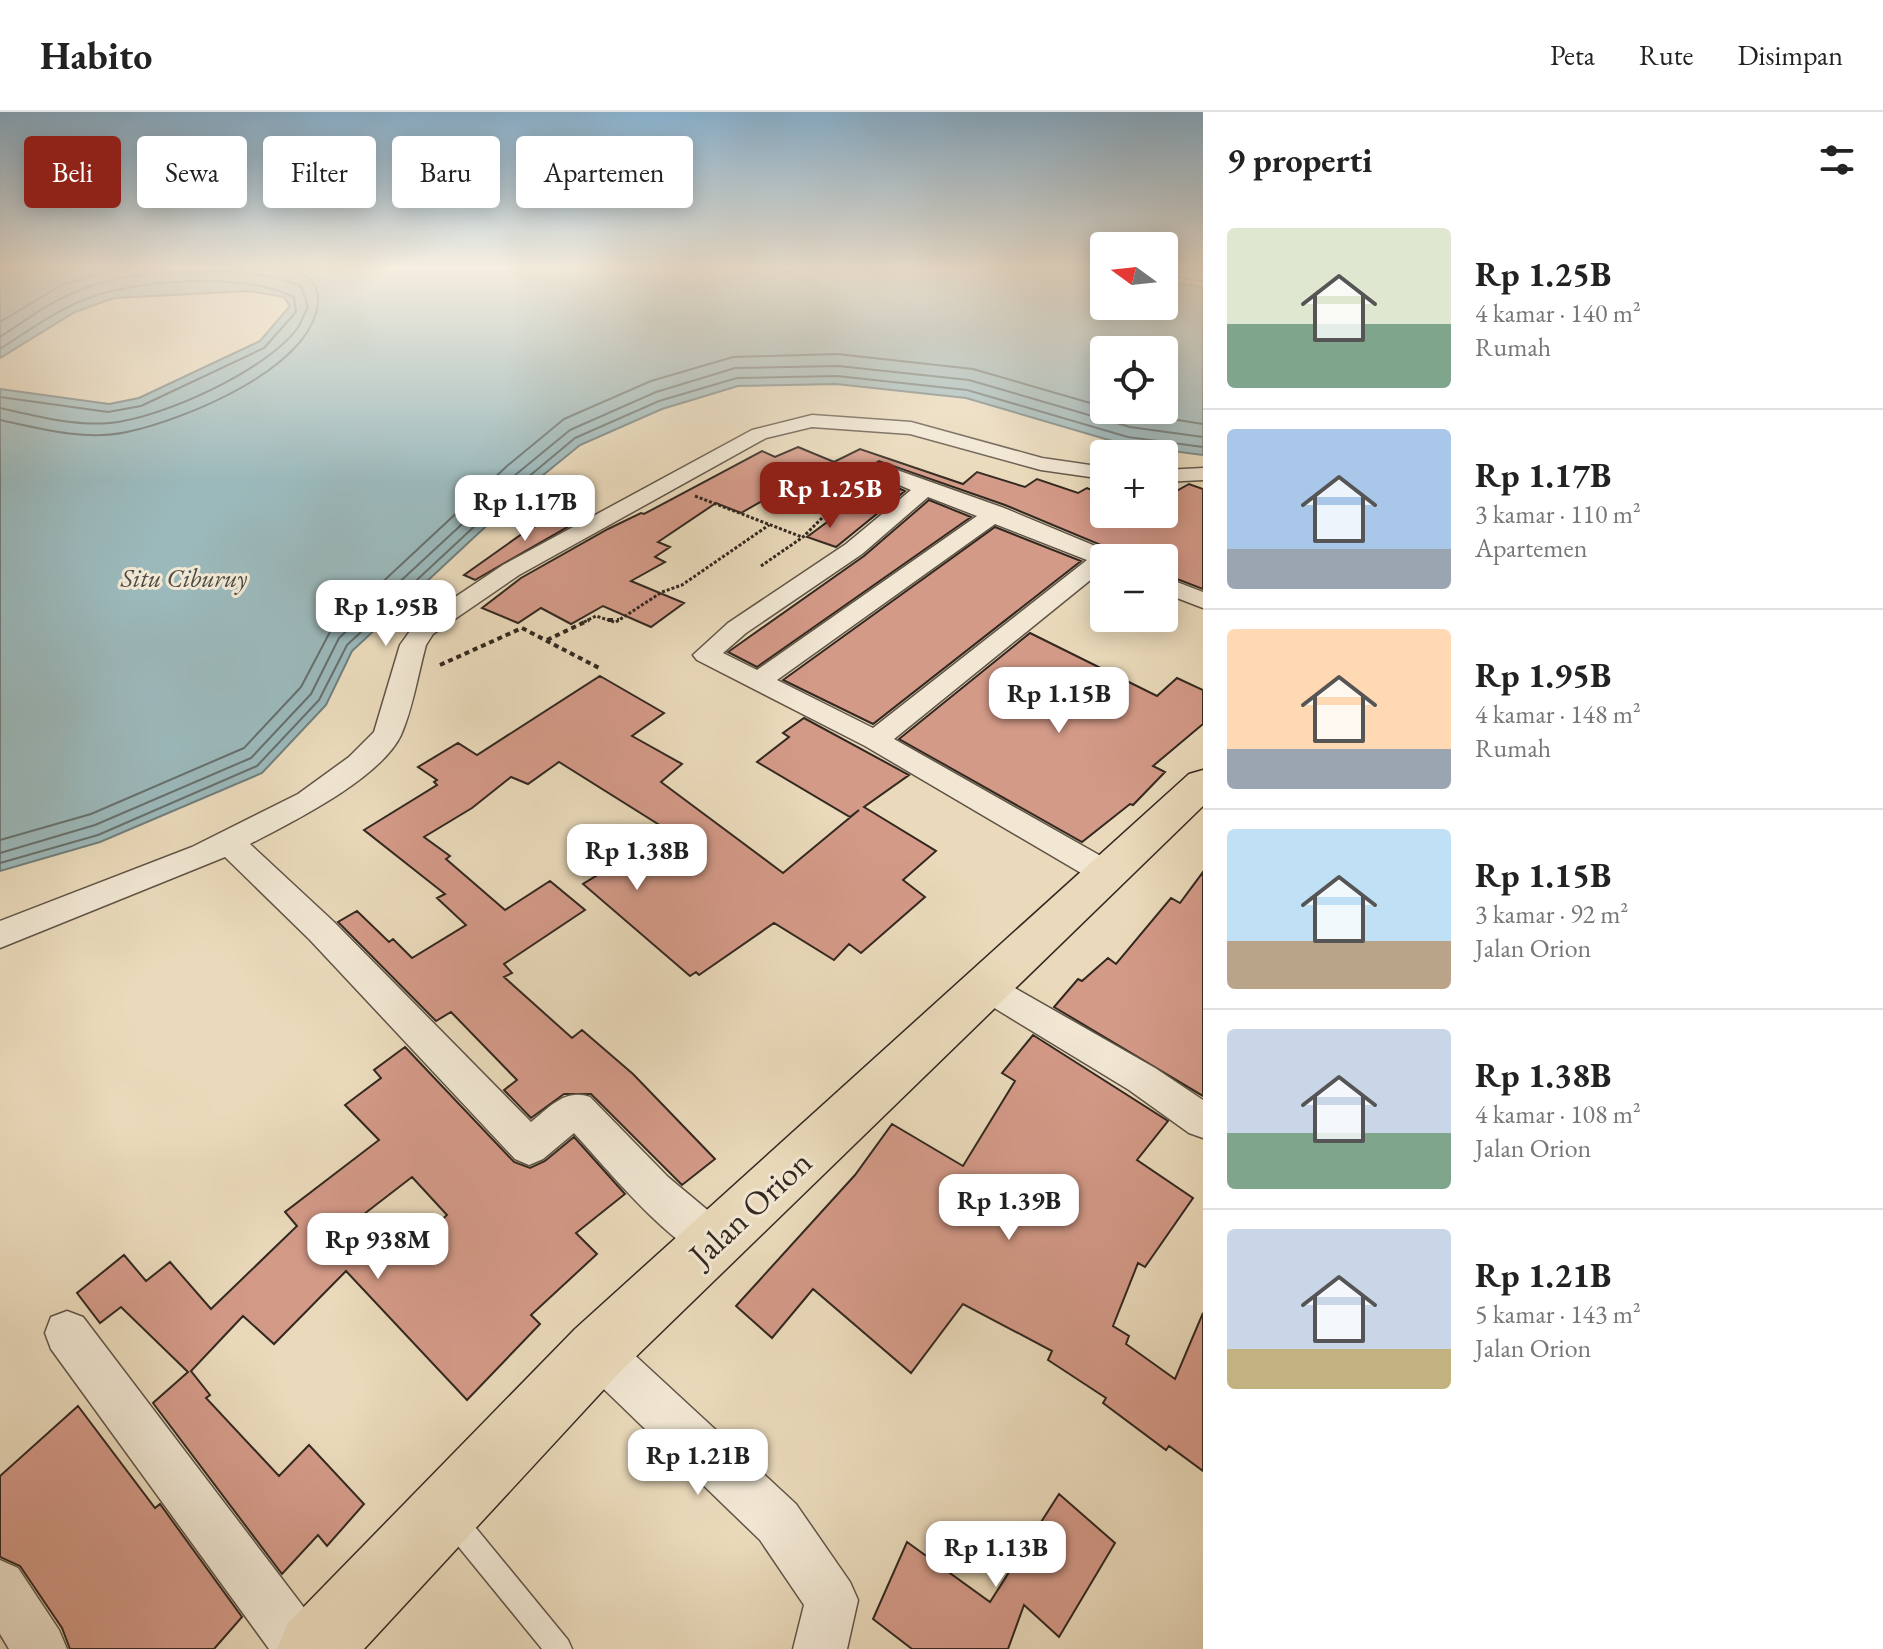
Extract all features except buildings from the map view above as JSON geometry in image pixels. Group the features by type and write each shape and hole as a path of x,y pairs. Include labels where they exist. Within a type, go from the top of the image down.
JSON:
{"highway":[{"name":"Jalan Orion","path":"314,1649 597,1351 1104,872 1203,783"}],"street":[{"path":"0,935 229,842 309,801 359,764 387,735 413,645 424,629 511,570 759,434 812,421 847,420 911,428 1041,464 1090,471"},
{"path":"880,470 1090,552"},
{"path":"1178,475 1203,474"},
{"path":"926,488 854,549 705,653 875,740 1104,872"},
{"path":"760,680 996,513"},
{"path":"875,740 1090,569"},
{"path":"1178,590 1203,601"},
{"path":"229,842 322,931 529,1147 576,1109 654,1190 714,1242"},
{"path":"985,985 1142,1079 1203,1121"},
{"path":"67,1333 302,1649"},
{"path":"597,1351 778,1522 832,1600 820,1649"},
{"path":"0,1586 40,1649"}],"lane":[{"path":"445,1511 559,1649"}],"path":[{"path":"761,566 803,537 842,495 880,470"},
{"path":"667,484 803,537"},
{"path":"547,640 596,616 615,622 626,617 662,592 682,585 769,525"},
{"path":"406,671 438,666 522,628 601,669"}],"water":[{"name":"Situ Ciburuy","path":"0,339 31,339 0,358"},
{"name":"Situ Ciburuy","path":"262,339 1090,339 1090,424 1178,424 1178,339 1203,339 1203,455 1178,452 1178,440 1109,440 966,398 836,384 738,386 662,409 580,445 526,489 352,651 326,705 262,773 100,842 0,871 0,389 109,404 139,398"}]}
